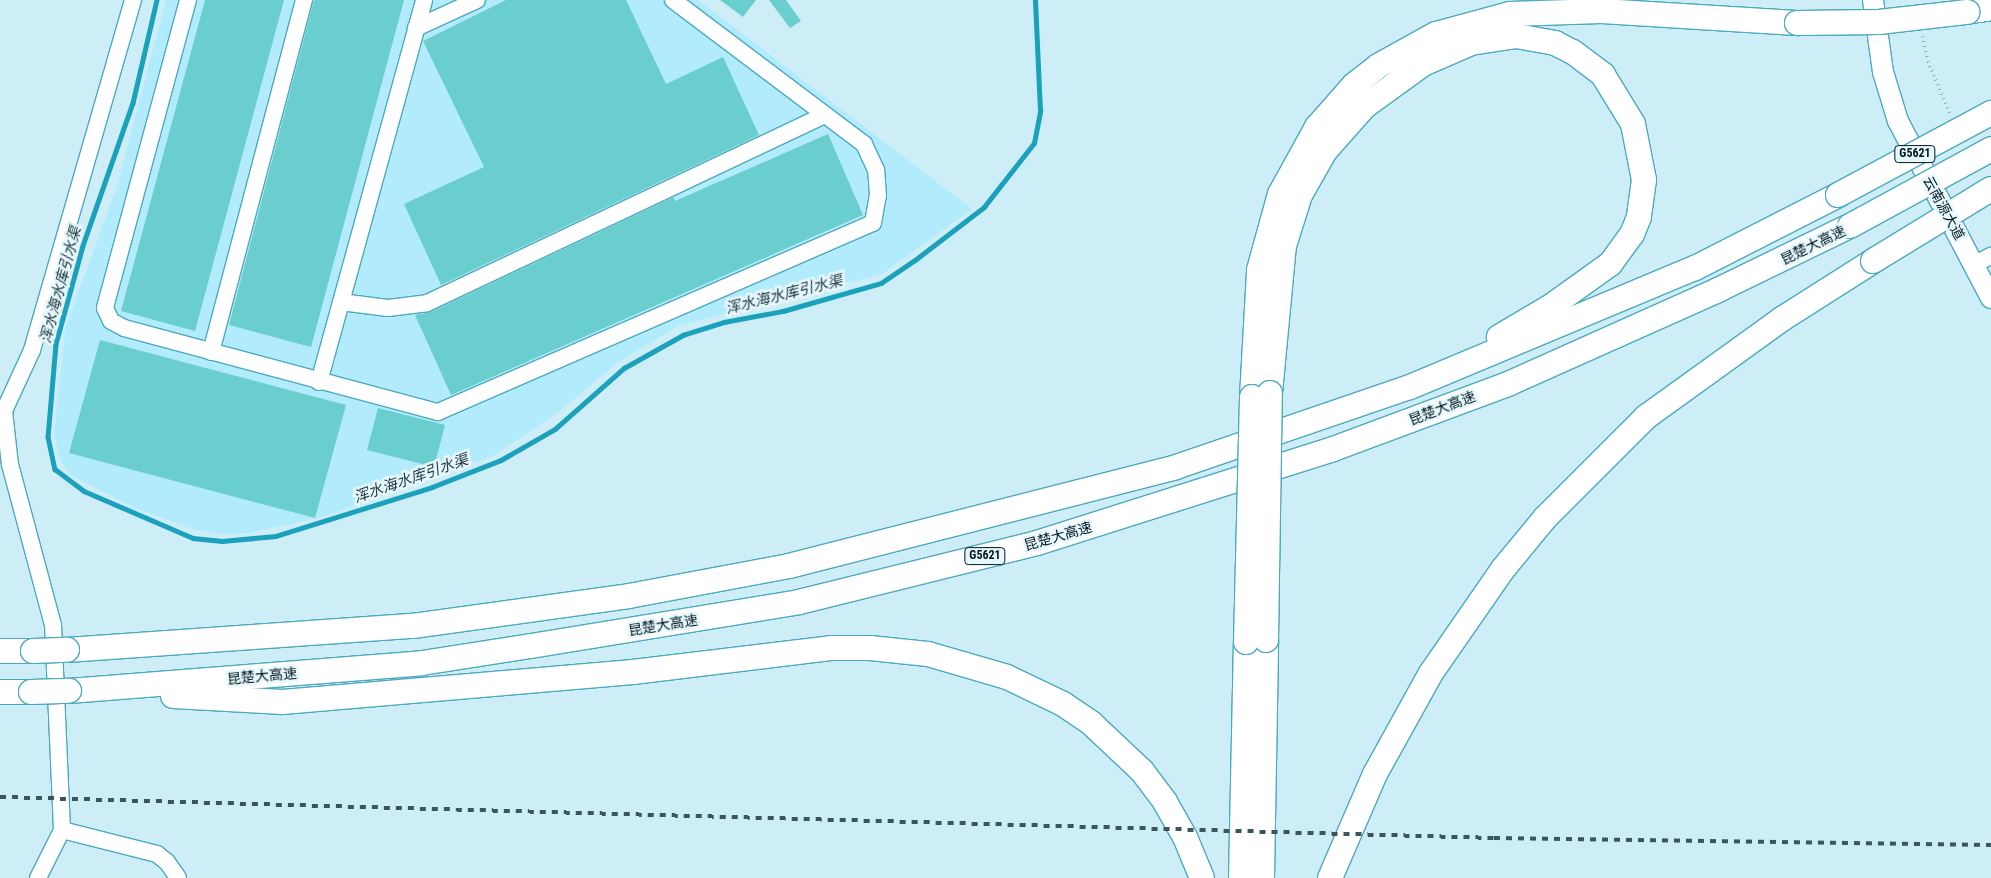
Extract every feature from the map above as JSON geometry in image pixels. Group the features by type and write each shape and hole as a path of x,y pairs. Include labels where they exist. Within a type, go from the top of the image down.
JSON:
{"highway":[{"path":"1241,878 1256,641 1261,395 1259,270 1280,194 1317,127 1354,85 1378,66 1436,34 1510,14 1601,10 1797,23 1879,22 1991,8"},
{"path":"1261,395 1286,235 1307,181 1337,136 1382,92 1446,52 1494,37 1516,36 1555,44 1573,52 1603,76 1633,124 1644,180 1639,217 1632,234 1610,264 1587,282 1410,387"},
{"name":"G5621","path":"0,651 67,650 413,626 629,596 780,568 1176,467 1410,387 1695,268 1838,196 1991,112"},
{"name":"昆楚大高速","path":"0,692 79,691 422,663 799,602 1037,543 1333,449 1508,384 1718,290 1850,226 1991,149"},
{"path":"1330,878 1375,774 1431,673 1502,569 1545,518 1646,417 1774,325 1873,261 1991,189"},
{"path":"1256,641 1262,878"},
{"path":"79,691 283,702 633,672 830,648 870,648 928,654 1007,677 1063,704 1091,723 1136,764 1165,802 1185,836 1202,878"}],"main road":[{"name":"云南源大道","path":"1873,0 1883,72 1898,121 1983,260 1991,298"}],"street":[{"path":"38,878 62,830 53,625 10,465 2,415 32,350 133,0"},
{"path":"188,0 105,308 111,321 124,328 319,382 438,412 873,223 878,196 876,170 864,144 673,0"},
{"path":"211,352 304,0"},
{"path":"319,382 424,0"},
{"path":"416,28 477,0"},
{"path":"341,302 388,308 426,303 825,115"},
{"path":"62,830 157,854 167,862 178,878"}],"path":[{"path":"1921,26 1928,61 1952,118"}],"shaded area":[{"path":"166,0 698,0 972,209 882,274 680,325 617,363 560,411 493,456 326,516 250,533 220,534 192,529 135,508 70,475 61,462 54,434 66,326 117,186"}],"building":[{"path":"205,0 284,0 195,331 121,311"},
{"path":"314,0 404,0 311,347 229,325"},
{"path":"506,0 626,0 666,84 723,57 759,135 441,285 404,204 484,167 423,41"},
{"path":"720,0 756,0 743,17"},
{"path":"769,0 786,0 801,21 790,28"},
{"path":"828,134 863,215 451,395 415,315 431,312 674,197 675,201"},
{"path":"100,340 346,405 315,518 69,453"},
{"path":"378,408 445,425 434,467 367,450"}],"waterway":[{"name":"浑水海水库引水渠","path":"157,0 133,103 83,246 56,344 48,437 55,469 84,491 193,538 222,541 276,536 432,487 501,460 555,429 624,368 683,335 724,322 783,311 881,283 915,260 984,207 1034,143 1040,111 1035,0"}],"railway":[{"path":"0,797 1494,838 1991,845"}]}
